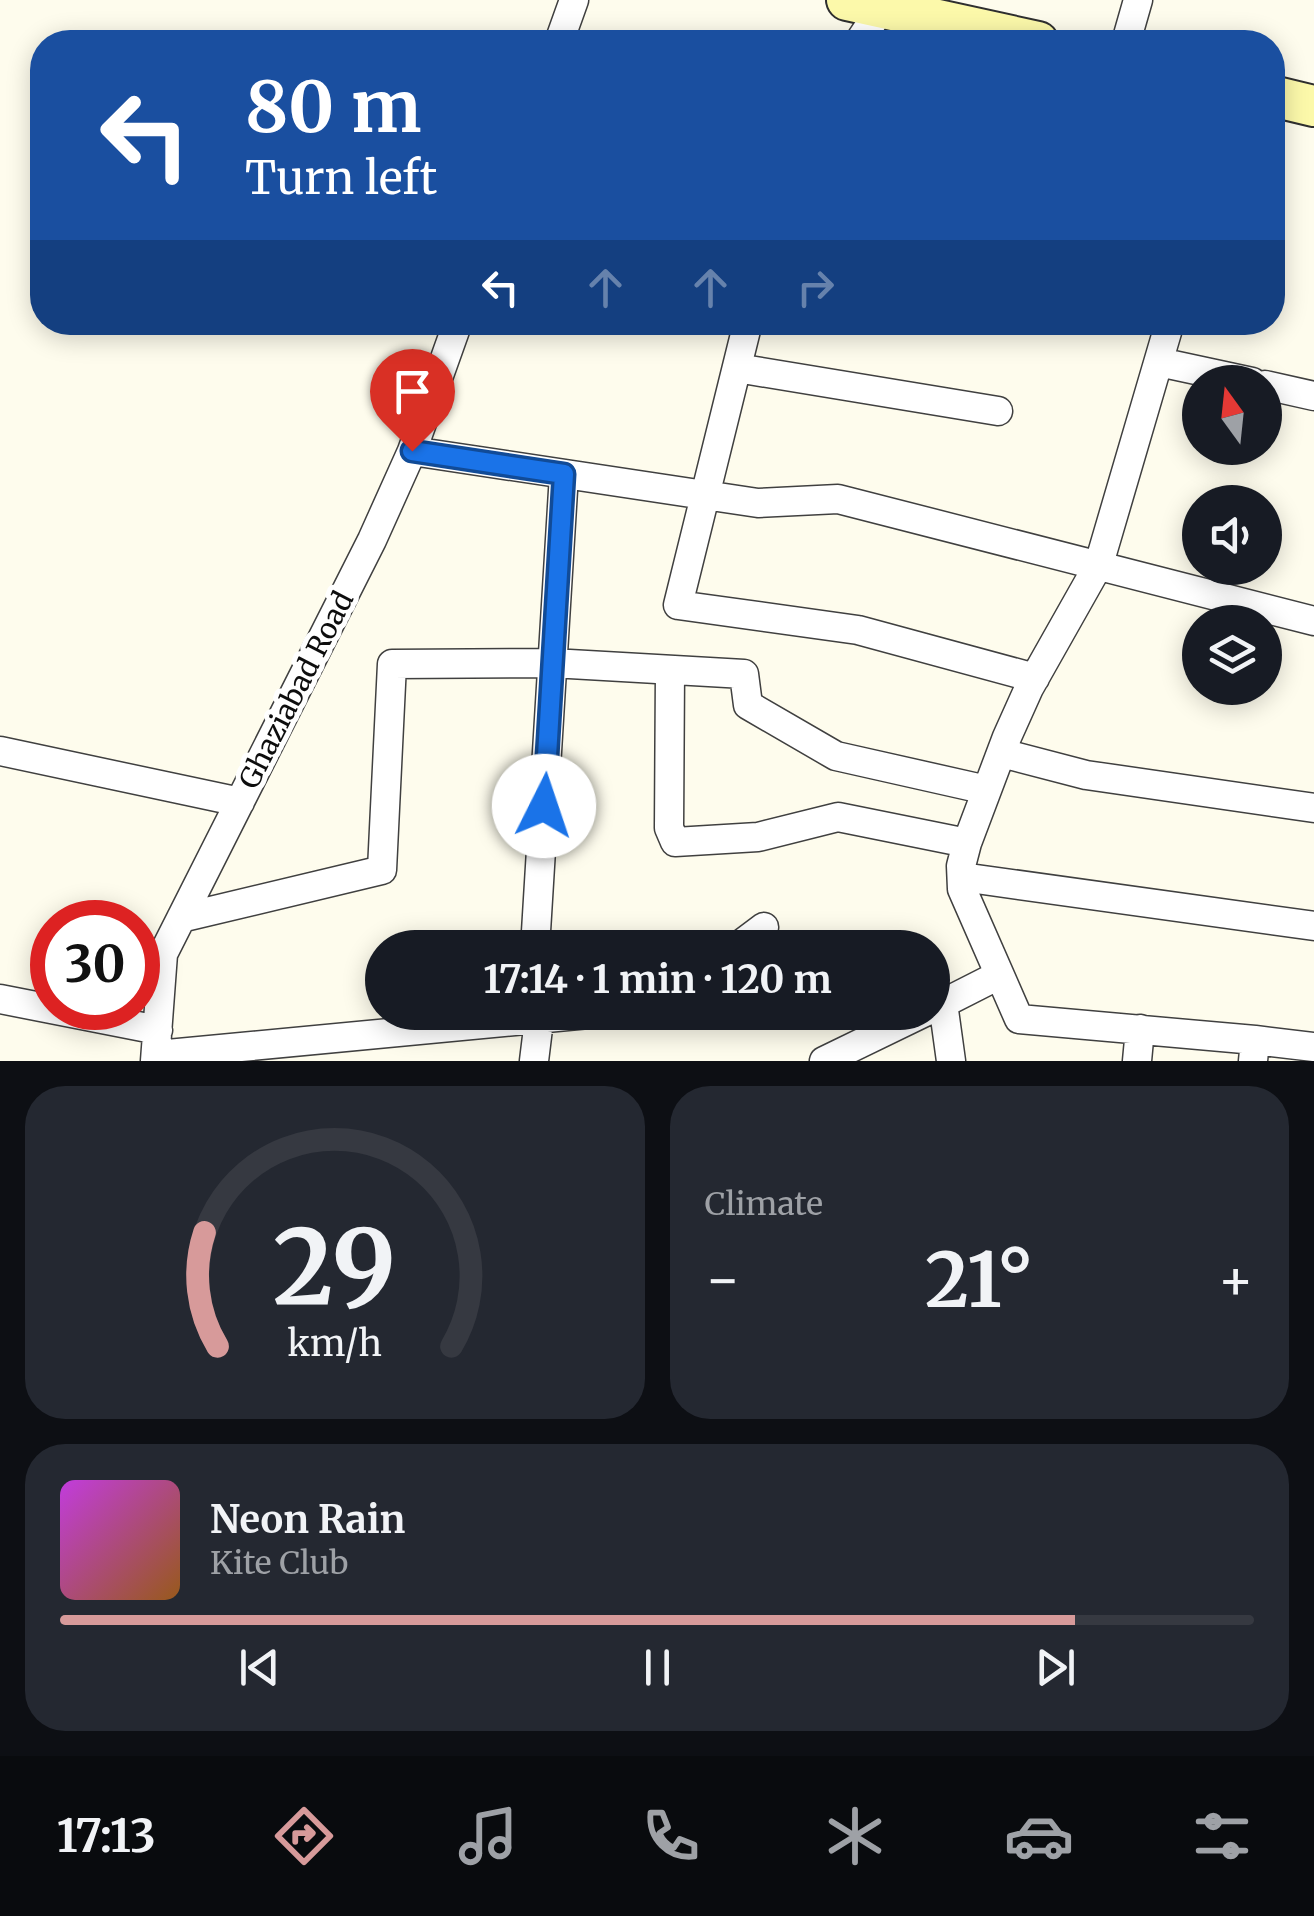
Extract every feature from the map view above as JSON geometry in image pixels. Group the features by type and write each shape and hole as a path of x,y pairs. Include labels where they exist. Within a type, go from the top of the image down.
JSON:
{"main road":[{"path":"864,4 983,30"},
{"path":"1285,99 1314,106"}],"street":[{"path":"563,30 574,0"},
{"path":"1129,30 1138,0"},
{"path":"861,30 864,4"},
{"name":"Ghaziabad Road","path":"157,1049 163,954 412,451 453,335"},
{"path":"745,335 678,606 858,630 1035,678"},
{"path":"1166,335 1099,564 1035,678 1002,754 968,843 962,889 1020,1019 1140,1029 1254,1050 1314,1047"},
{"path":"1158,362 1182,367"},
{"path":"737,368 998,411"},
{"path":"1282,389 1314,396"},
{"path":"412,451 758,503 838,498 879,513 1099,564 1314,621"},
{"path":"536,930 564,474"},
{"path":"181,918 382,870 392,664 552,664 744,674 748,705 836,756 987,790"},
{"path":"670,670 669,828 675,842 758,837 838,817 968,843"},
{"path":"0,751 240,802"},
{"path":"1002,754 1086,775 1314,808"},
{"path":"962,877 1314,926"},
{"path":"760,930 764,927"},
{"path":"950,1000 999,975"},
{"path":"0,999 157,1049 372,1030"},
{"path":"1137,1061 1140,1029"},
{"path":"534,1061 539,1030"},
{"path":"824,1061 888,1030"},
{"path":"941,1030 952,1061"}],"route":[{"path":"412,451 564,474 544,806"}]}
